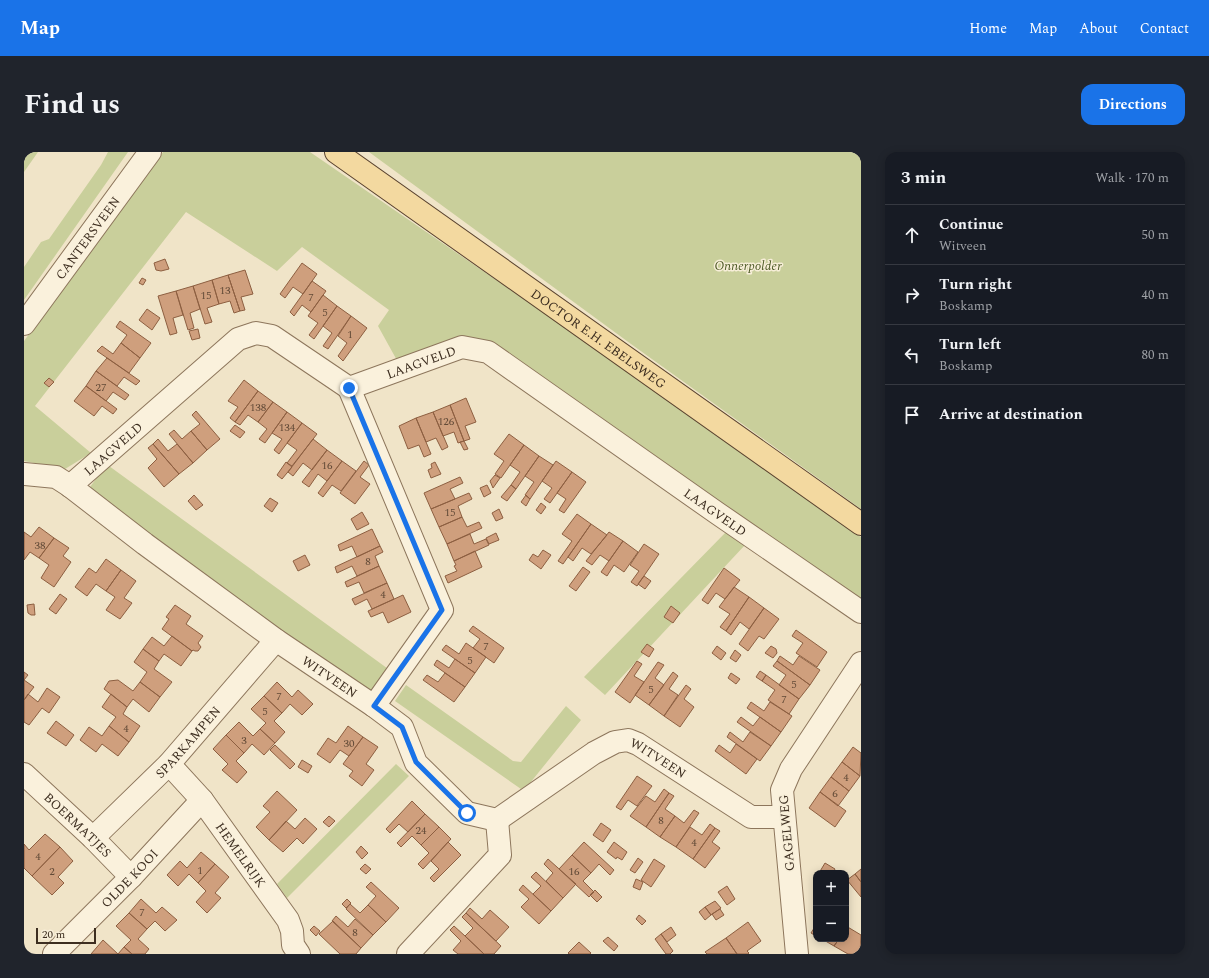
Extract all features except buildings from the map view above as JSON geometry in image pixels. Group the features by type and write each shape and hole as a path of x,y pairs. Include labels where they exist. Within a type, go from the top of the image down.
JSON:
{"main road":[{"name":"DOCTOR E.H. EBELSWEG","path":"336,152 861,524"}],"street":[{"name":"CANTERSVEEN","path":"26,318 150,152"},
{"name":"LAAGVELD","path":"70,486 238,339 256,332 272,336 349,388 462,347 488,352 861,612"},
{"path":"349,388 442,610 374,706"},
{"name":"WITVEEN","path":"24,474 56,477 70,486 145,544 276,640 374,706 402,727 416,762 467,813 497,820 594,753 615,742 628,740 638,744 751,817 784,818"},
{"name":"SPARKAMPEN","path":"93,838 168,764 276,640"},
{"name":"GAGELWEG","path":"797,954 782,790 791,769 861,664"},
{"name":"HEMELRIJK","path":"168,764 202,800 288,920 292,931 293,945 299,954"},
{"name":"BOERMATJES","path":"24,774 93,838 131,877"},
{"name":"OLDE KOOI","path":"54,954 131,877 202,800"},
{"path":"408,954 500,855 497,820"}],"green space":[{"path":"24,152 38,152 24,172"},
{"path":"108,152 128,152 24,300 24,267 41,242 49,239 101,165"},
{"path":"163,152 310,152 550,317 861,537 861,602 492,343 399,364 378,326 389,310 302,247 277,271 186,212 35,406 91,453 65,469 24,461 24,341"},
{"name":"Onnerpolder","path":"369,152 861,152 861,509 631,344"},
{"path":"109,466 391,671 372,696 91,498 90,487 101,472"},
{"path":"726,532 745,545 605,695 584,677"},
{"path":"406,685 513,761 521,762 566,706 581,720 530,783 521,789 395,701"},
{"path":"396,764 409,776 287,898 277,884"}],"route":[{"path":"349,388 442,610 374,706 402,727 416,762 467,813"}]}
